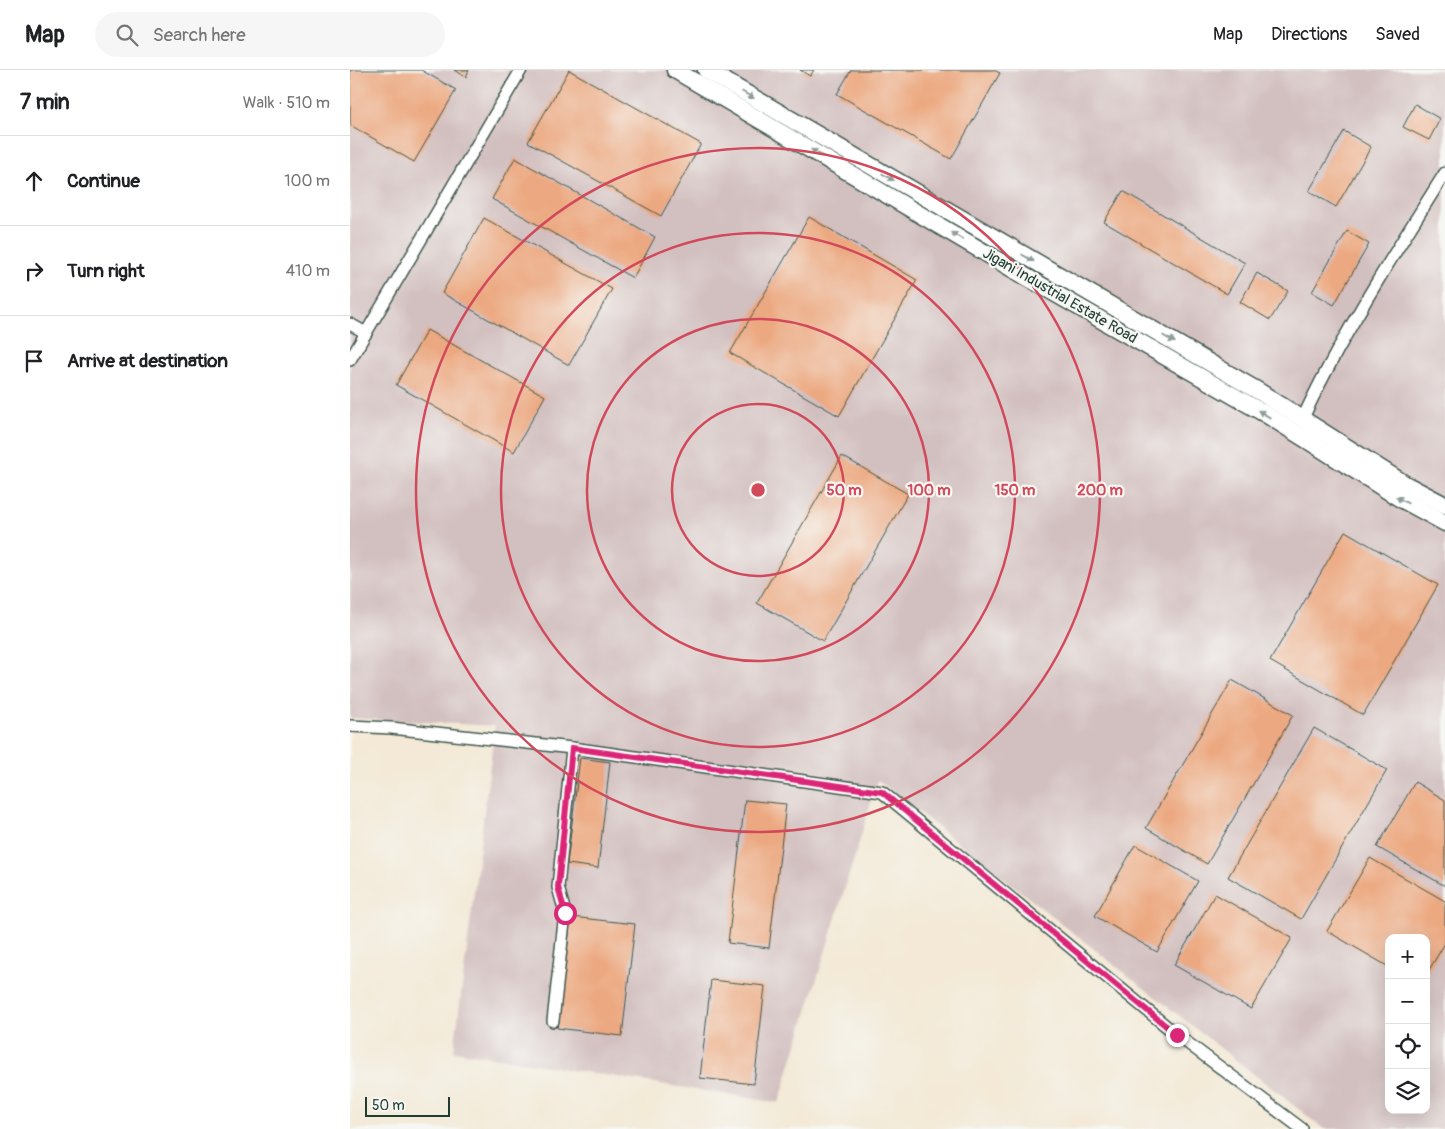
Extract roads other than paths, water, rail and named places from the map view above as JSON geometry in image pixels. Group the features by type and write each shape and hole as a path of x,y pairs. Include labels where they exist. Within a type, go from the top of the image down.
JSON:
{"main road":[{"name":"Jigani Industrial Estate Road","path":"675,70 1016,271 1267,415 1399,498 1445,523"},
{"name":"Jigani Industrial Estate Road","path":"706,70 1260,392 1405,484 1445,505"}],"street":[{"path":"350,360 521,70"},
{"path":"1302,420 1324,372 1388,263 1445,174"},
{"path":"350,324 366,333"},
{"path":"350,726 391,728 572,748 882,792 1177,1035 1302,1129"},
{"path":"553,1022 565,913 558,887 572,748"}]}
